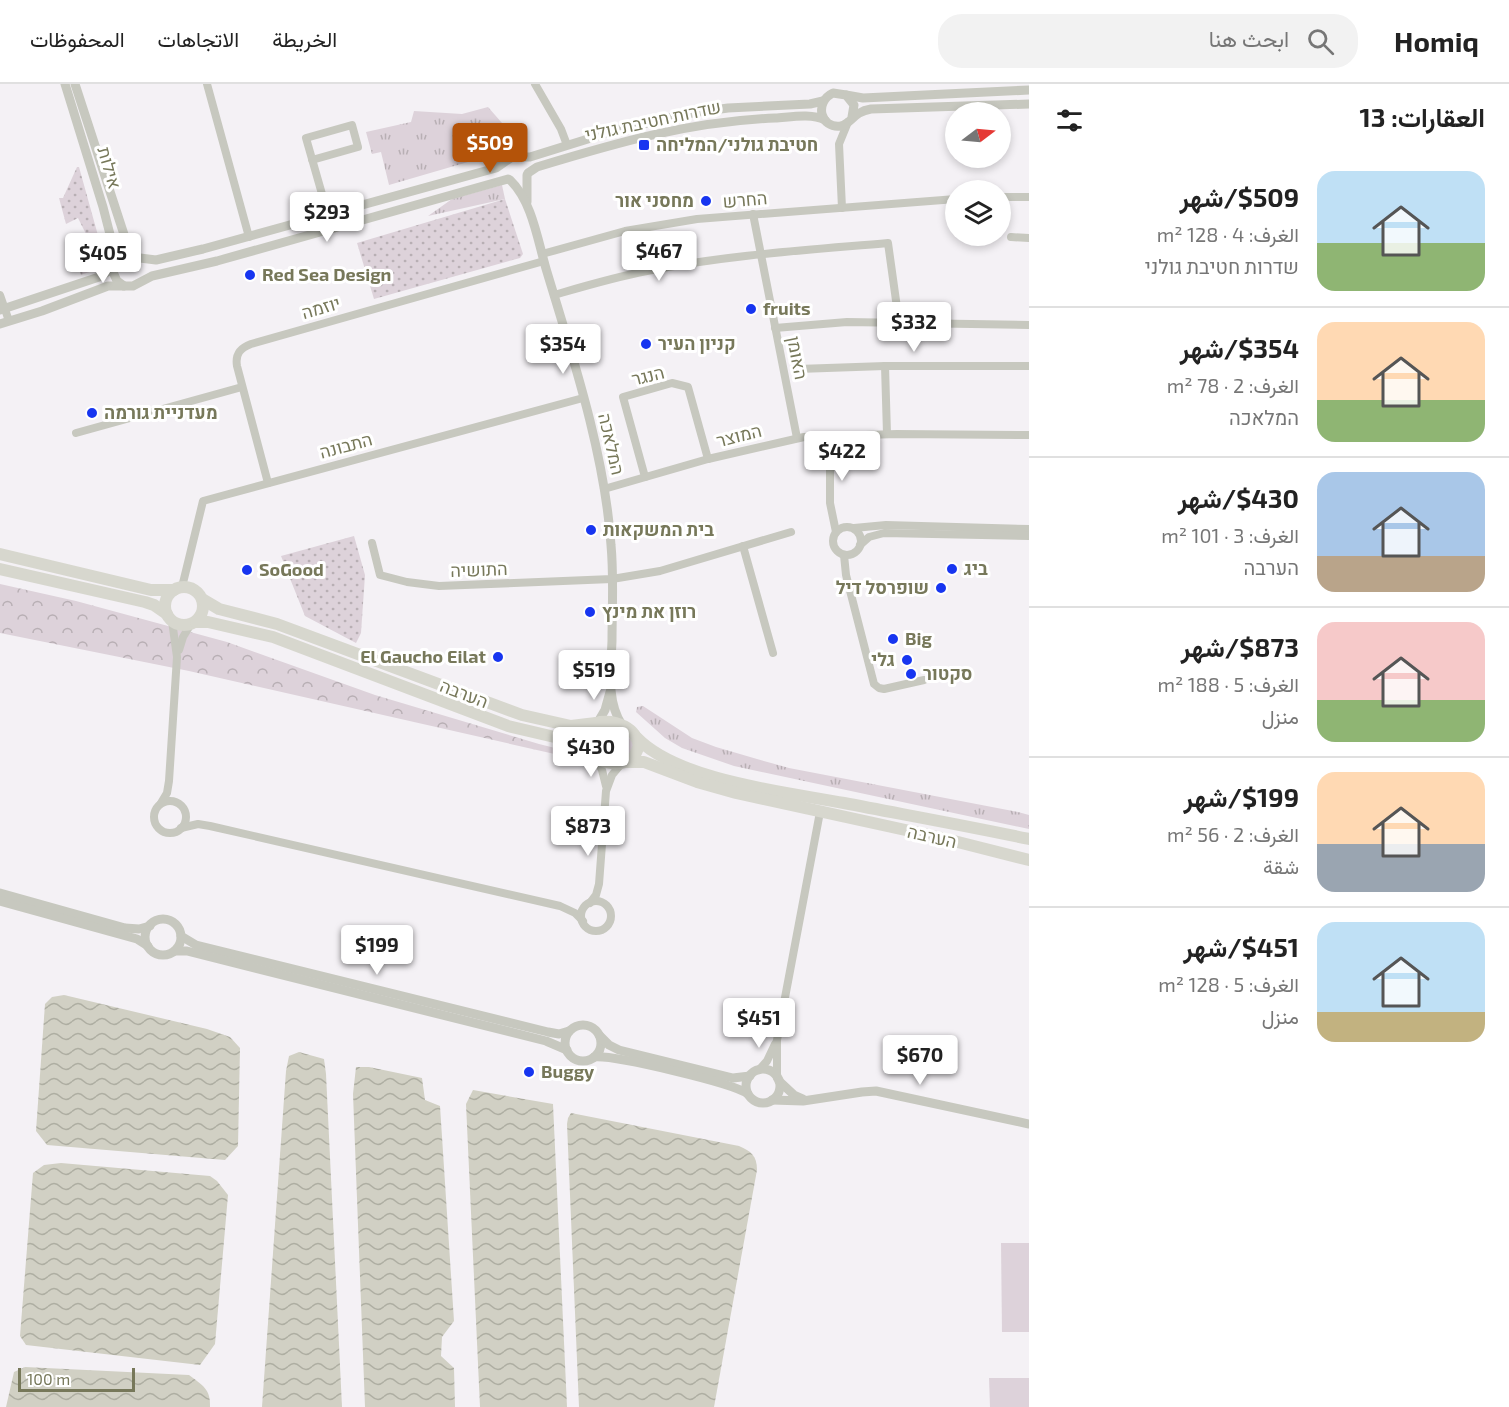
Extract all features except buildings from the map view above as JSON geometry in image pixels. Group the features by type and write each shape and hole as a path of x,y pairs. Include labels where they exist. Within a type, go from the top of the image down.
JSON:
{"highway":[{"path":"0,554 151,590 196,591 202,599 204,608 194,623 181,625 154,605 145,602 0,569"},
{"path":"169,617 165,602 178,589"},
{"name":"הערבה","path":"202,599 219,609 286,627 522,715 571,726 597,723"},
{"name":"הערבה","path":"194,623 208,622 273,638 497,722 527,732 576,742 592,754"},
{"path":"611,722 622,725 637,738 638,750 634,757 624,762 611,763 592,754 584,743 584,735 588,728 597,723 611,722"},
{"name":"הערבה","path":"637,738 650,750 667,759 722,778 1029,839"},
{"name":"הערבה","path":"624,762 644,762 717,788 1029,860"}],"street":[{"name":"אילות","path":"65,84 103,207 115,253 115,265"},
{"name":"אילות","path":"75,84 134,257"},
{"path":"207,84 249,237"},
{"path":"535,84 561,129 567,145"},
{"path":"830,84 821,111 839,144 842,208"},
{"path":"834,84 854,105 839,144"},
{"path":"825,99 833,93 863,98 1029,90"},
{"name":"שדרות חטיבת גולני","path":"519,157 532,156 629,127 698,112 810,104 825,99"},
{"path":"828,122 839,126 859,112 871,109 1029,104"},
{"name":"שדרות חטיבת גולני","path":"527,174 537,167 623,141 694,125 730,120 811,116 828,122"},
{"path":"312,160 358,147 352,125 306,138 312,160 328,215 327,229"},
{"path":"0,294 2,309 4,323 108,286 133,286 152,276 217,261 509,180 519,182 527,174 527,164 519,157 510,158 496,168 159,260 122,257 110,271 99,277 2,309"},
{"path":"505,163 504,173 509,180"},
{"name":"המלאכה","path":"527,174 526,191 530,216"},
{"name":"המלאכה","path":"509,180 518,189 530,216 543,257 583,398 604,489 610,525 612,579 611,687 615,711 622,725"},
{"path":"1011,197 1029,197"},
{"name":"החרש","path":"543,257 625,231 698,219 945,200"},
{"name":"האומן","path":"753,214 797,438"},
{"path":"1011,237 1029,238"},
{"path":"554,295 648,270 761,255 888,243 899,322"},
{"path":"134,257 144,267 144,276 141,281"},
{"name":"יוזמה","path":"268,483 236,358 246,346 543,257"},
{"path":"115,265 115,278 124,286"},
{"path":"775,328 827,322 1029,325"},
{"path":"798,369 885,366 1029,366"},
{"path":"885,366 887,434"},
{"name":"הנגר","path":"645,477 623,398 672,383 688,387 708,459"},
{"path":"76,433 242,387"},
{"name":"התבונה","path":"178,589 203,501 583,398"},
{"name":"המוצר","path":"604,489 708,459 797,438 887,434 1029,435"},
{"path":"830,435 830,503 836,532"},
{"path":"1029,529 886,525 843,527 836,532 833,545 838,552 844,555 854,553 869,537 884,533 1029,536"},
{"path":"854,528 860,534 860,545"},
{"path":"612,579 660,571 791,532"},
{"name":"התושיה","path":"372,543 380,575 418,584 474,585 612,579"},
{"path":"743,546 774,653"},
{"path":"844,555 846,575 873,681 879,688 887,688 924,680"},
{"path":"169,617 177,657"},
{"path":"194,623 183,636 177,657 169,781 170,791 184,810 191,817 210,826"},
{"name":"המלאכה","path":"597,723 606,706 611,687"},
{"path":"583,921 582,914 596,894 599,884 606,791 602,770 592,754"},
{"path":"606,791 612,775 624,762"},
{"path":"169,781 165,797 156,808 154,815 156,826 161,831 170,833 198,824 210,826 560,906 575,913 591,930 605,928 610,920 608,906 604,903 595,901 588,904 560,906"},
{"path":"161,803 177,802"},
{"path":"181,828 185,820 184,810"},
{"path":"772,1100 779,1090 777,1040 820,812"},
{"path":"599,884 604,903"},
{"path":"0,893 125,928 139,929 160,920 171,921 176,925 181,936 196,945 548,1032 560,1034 579,1025 585,1025 591,1027 609,1045 619,1050 733,1078 750,1076 759,1070 777,1040"},
{"path":"0,901 137,939 158,954 170,954 175,951 181,936"},
{"path":"148,946 146,937 150,926"},
{"path":"175,951 187,951 546,1041 567,1050 578,1060 594,1056 620,1059 731,1086 758,1102 809,1100 876,1091 1029,1124"},
{"path":"567,1050 565,1042 569,1031"},
{"path":"594,1056 600,1047 599,1035"},
{"path":"759,1070 770,1071 794,1095 809,1100"},
{"path":"748,1094 746,1086 750,1076"}],"green space":[{"path":"488,107 509,131 513,149 389,185 381,152 372,154 366,132 411,122 414,111 462,114"},
{"path":"79,167 104,257 98,267 81,275 72,244 87,236 78,218 66,224 59,198 63,198"},
{"path":"502,185 505,199 428,216 452,199"},
{"path":"505,199 523,254 520,258 374,299 357,243"},
{"path":"354,536 365,575 361,633 356,643 305,616 281,556"},
{"path":"0,584 76,601 227,642 375,695 575,753 590,762 189,671 0,633"},
{"path":"643,706 692,738 716,747 789,768 1018,812 1029,815 1029,829 734,766 682,748 665,738 636,712 637,707"},
{"path":"597,727 620,729 634,743 631,754 612,759 591,748 589,733"},
{"path":"1001,1243 1029,1243 1029,1332 1002,1332"},
{"path":"989,1378 1029,1378 1029,1407 990,1407"}],"water":[{"path":"64,995 207,1029 230,1037 240,1048 238,1146 225,1160 47,1145 36,1131 45,1004 52,997"},
{"path":"299,1052 324,1059 326,1074 342,1407 262,1407 286,1071 289,1056"},
{"path":"356,1067 369,1067 422,1078 425,1100 440,1106 454,1321 442,1337 441,1356 454,1368 455,1407 365,1407 353,1094"},
{"path":"473,1090 553,1104 567,1407 480,1407 466,1104"},
{"path":"571,1113 739,1146 750,1152 754,1158 757,1170 714,1407 579,1407 567,1124"},
{"path":"61,1163 210,1176 228,1195 215,1344 200,1365 26,1345 20,1336 33,1173 44,1165"},
{"path":"25,1367 189,1375 207,1392 210,1407 6,1407 14,1372"}],"place":[{"name":"חטיבת גולני/המליחה","path":"644,145"},
{"name":"מחסני אור","path":"706,201"},
{"name":"Red Sea Design","path":"250,275"},
{"name":"fruits","path":"751,309"},
{"name":"קניון העיר","path":"646,344"},
{"name":"מעדניית גורמה","path":"92,413"},
{"name":"בית המשקאות","path":"591,530"},
{"name":"ביג","path":"952,569"},
{"name":"SoGood","path":"247,570"},
{"name":"שופרסל דיל","path":"941,588"},
{"name":"רוזן את מינץ","path":"590,612"},
{"name":"Big","path":"893,639"},
{"name":"El Gaucho Eilat","path":"498,657"},
{"name":"גלי","path":"907,660"},
{"name":"סקטור","path":"911,674"},
{"name":"Buggy","path":"529,1072"}]}
